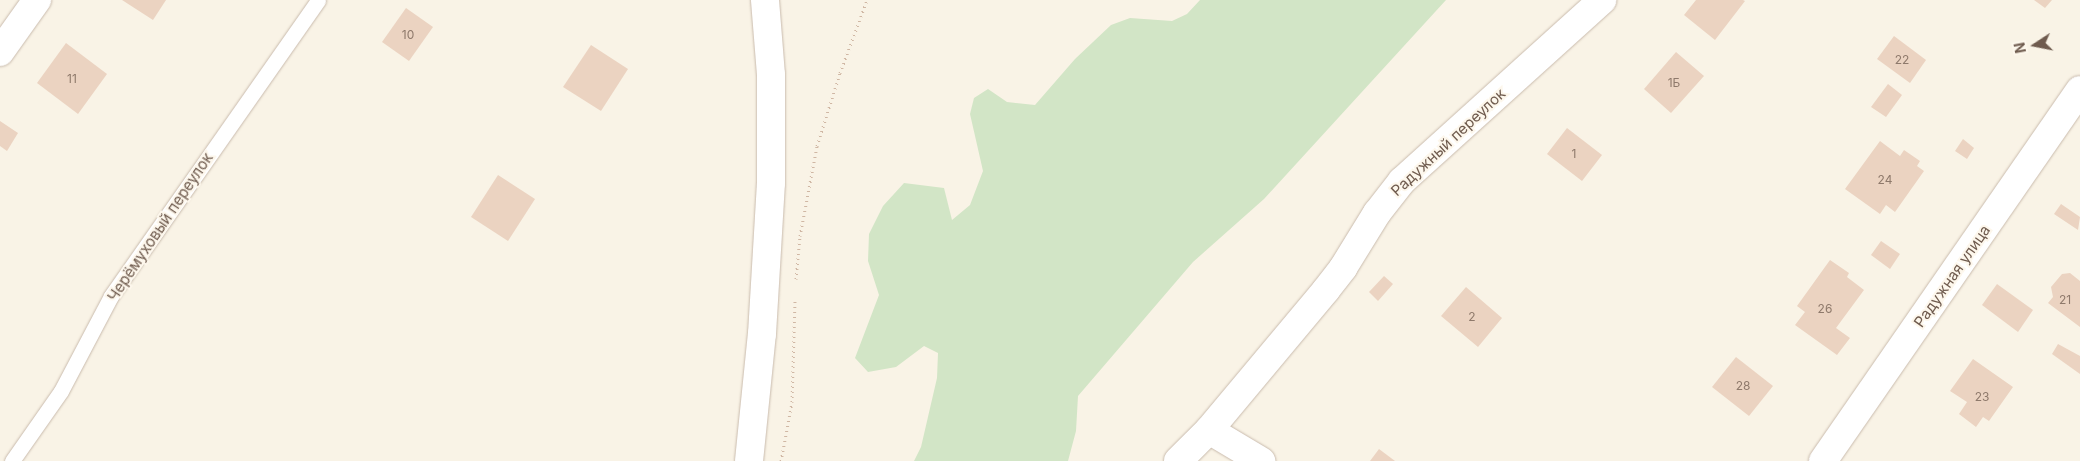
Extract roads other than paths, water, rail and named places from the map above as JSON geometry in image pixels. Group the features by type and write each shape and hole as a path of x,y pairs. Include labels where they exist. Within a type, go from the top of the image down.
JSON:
{"street":[{"path":"0,52 37,0"},
{"path":"749,461 762,334 771,183 771,75 765,0"},
{"name":"Радужный переулок","path":"1178,461 1209,430 1326,290 1389,196 1402,181 1602,0"},
{"name":"Радужная улица","path":"1823,461 2080,90"},
{"path":"1209,430 1261,461"}],"lane":[{"name":"Черёмуховый переулок","path":"12,461 60,391 111,296 318,0"}]}
